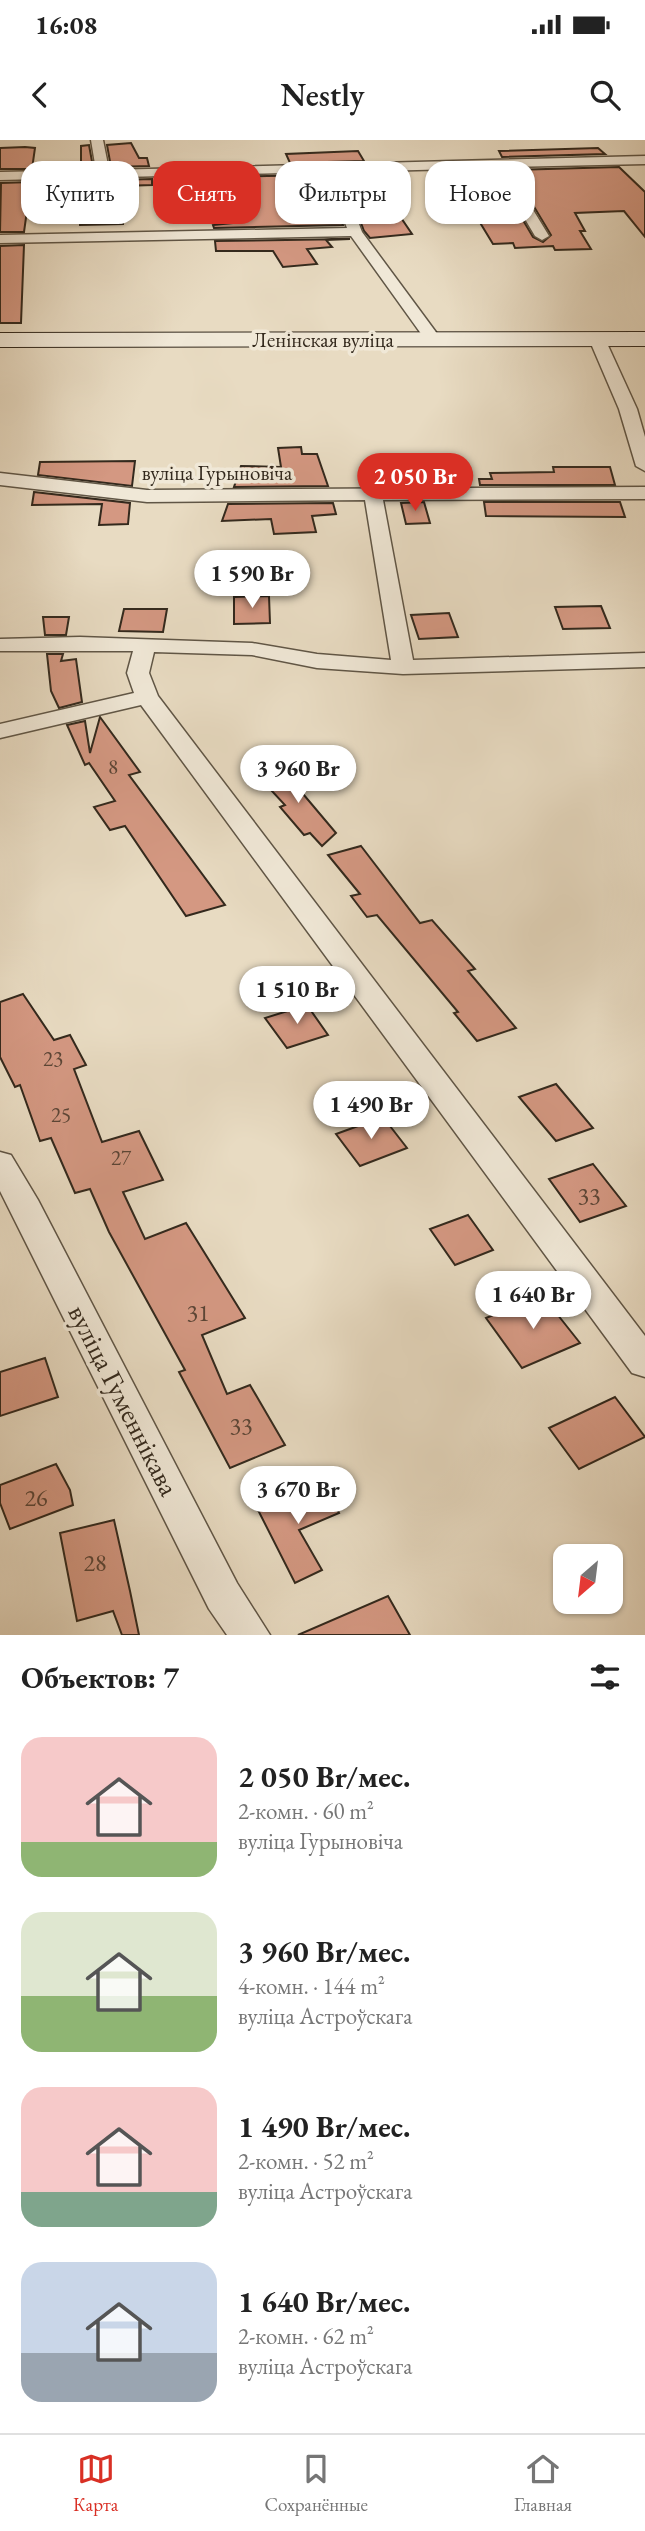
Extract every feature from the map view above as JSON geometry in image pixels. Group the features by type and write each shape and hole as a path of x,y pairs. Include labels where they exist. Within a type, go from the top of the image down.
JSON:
{"main road":[{"name":"Ленінская вуліца","path":"2,344 645,339"}],"street":[{"path":"97,140 101,161"},
{"path":"535,163 639,160 645,173"},
{"path":"139,172 275,169"},
{"path":"0,176 21,175"},
{"path":"352,224 355,232 433,339"},
{"path":"535,224 542,236"},
{"path":"0,239 355,232"},
{"path":"597,339 628,409 645,466"},
{"name":"вуліца Гурыновіча","path":"0,479 147,496 645,493"},
{"path":"373,494 402,667"},
{"path":"0,645 252,649 317,661 402,667 645,660"},
{"path":"145,646 138,673 147,697 645,1363"},
{"path":"0,731 147,697"},
{"name":"вуліца Гуменнікава","path":"0,1163 27,1209 223,1596 250,1635"}],"building":[{"path":"131,143 139,158 147,158 149,166 139,166 139,161 110,161 107,145"},
{"path":"89,145 92,161 81,161 81,146"},
{"path":"0,148 35,148 33,161 21,161 21,169 0,169"},
{"path":"598,148 605,154 502,157 499,151"},
{"path":"358,151 364,161 289,161 286,154"},
{"path":"619,167 645,192 645,237 624,211 575,213 585,231 580,231 591,249 555,250 553,246 515,248 513,243 493,244 481,224 525,224 533,237 543,242 551,235 535,208 535,169"},
{"path":"261,176 275,176 275,224 343,225 214,228 213,225 223,224 261,224"},
{"path":"139,179 152,179 152,185 139,185"},
{"path":"21,182 21,224 25,224 24,232 0,232 1,183"},
{"path":"361,224 405,224 412,234 370,238"},
{"path":"350,239 326,240 332,247 307,249 317,264 283,267 273,251 216,251 215,241"},
{"path":"24,245 21,323 0,323 0,246"},
{"path":"301,447 302,454 317,454 328,486 234,487 241,466 281,467 278,448"},
{"path":"135,461 132,486 38,475 40,462"},
{"path":"553,467 610,467 615,485 480,485 479,479 492,479 490,473 554,472"},
{"path":"394,471 416,472 420,486 397,486"},
{"path":"34,492 130,503 128,524 99,525 102,504 32,505"},
{"path":"424,502 430,523 406,524 401,503"},
{"path":"484,502 620,502 625,517 486,516"},
{"path":"333,503 336,514 312,516 316,532 274,534 271,519 222,521 228,504"},
{"path":"269,596 270,623 234,624 234,597"},
{"path":"601,606 610,628 563,629 555,607"},
{"path":"124,609 167,609 163,632 119,631"},
{"path":"449,613 458,637 419,639 411,615"},
{"path":"43,617 69,617 66,635 45,635"},
{"path":"47,654 63,654 61,661 76,659 82,702 59,708 51,691"},
{"path":"100,717 140,772 129,775 225,905 186,916 125,826 110,830 94,807 115,801 89,763 85,765 67,725 85,721 90,753"},
{"path":"287,768 305,786 298,788 336,833 322,846 310,833 304,835 280,807 285,805 258,776"},
{"path":"361,846 420,923 432,920 475,969 468,971 516,1028 477,1041 454,1013 458,1012 377,915 367,917 351,896 360,894 328,855"},
{"path":"23,994 54,1040 70,1035 86,1065 74,1069 102,1142 139,1131 163,1180 123,1192 145,1239 186,1223 245,1318 202,1335 227,1394 250,1385 285,1445 230,1468 179,1372 185,1370 109,1232 90,1189 75,1193 51,1138 40,1141 20,1085 15,1087 0,1057 0,1002"},
{"path":"307,1005 328,1035 287,1048 265,1018"},
{"path":"556,1084 593,1128 556,1141 519,1097"},
{"path":"383,1117 407,1148 360,1166 336,1134"},
{"path":"593,1164 626,1206 580,1222 549,1179"},
{"path":"468,1215 493,1250 455,1265 430,1229"},
{"path":"542,1295 580,1343 522,1368 486,1318"},
{"path":"45,1358 58,1397 0,1416 0,1372"},
{"path":"615,1397 645,1437 579,1469 549,1428"},
{"path":"56,1464 70,1490 73,1505 10,1529 0,1503 0,1485"},
{"path":"321,1481 339,1513 299,1530 322,1570 295,1583 257,1508"},
{"path":"114,1520 139,1635 122,1635 113,1611 77,1621 60,1533"},
{"path":"388,1596 410,1635 298,1635"}]}
